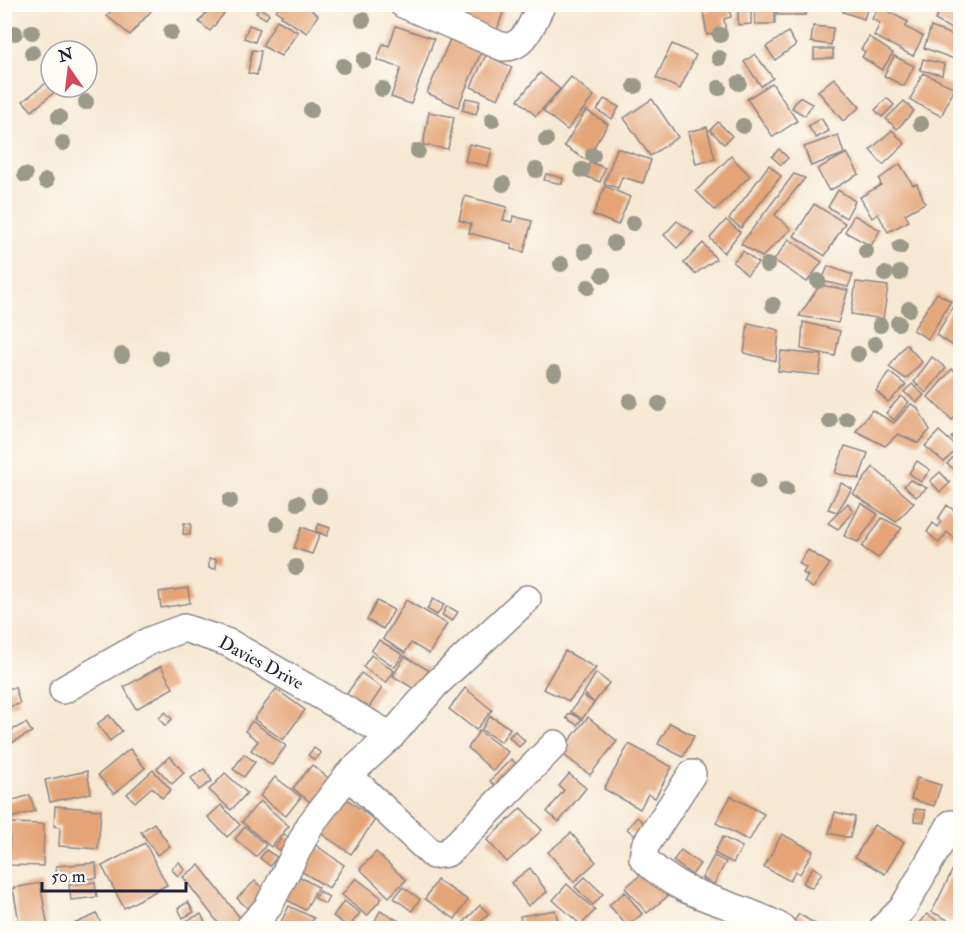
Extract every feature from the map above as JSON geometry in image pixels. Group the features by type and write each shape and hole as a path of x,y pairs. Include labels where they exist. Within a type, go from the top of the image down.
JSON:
{"street":[{"path":"404,4 503,46 514,47 522,42 542,4"},
{"path":"249,928 268,907 310,825 348,775 390,736 436,684 527,599"},
{"name":"Davies Drive","path":"63,690 149,641 184,628 229,643 390,736"},
{"path":"348,775 433,855 447,853 555,744"},
{"path":"692,774 645,846 643,858 657,873 681,889 782,928"},
{"path":"883,928 903,908 951,824"}],"building":[{"path":"117,4 157,4 130,35 107,16"},
{"path":"213,4 219,4 226,11 210,31 199,22"},
{"path":"280,4 313,4 315,6 312,11 318,15 307,33 281,17 282,15 276,11"},
{"path":"441,4 506,4 497,30 439,12"},
{"path":"755,4 775,4 775,24 755,24"},
{"path":"777,4 806,4 806,15 777,15"},
{"path":"846,4 869,4 864,19 843,12"},
{"path":"902,4 919,4 914,11"},
{"path":"709,5 729,5 731,17 724,19 726,32 707,35 703,11 710,10"},
{"path":"879,6 908,22 905,27 923,36 913,56 874,36 880,23 872,19"},
{"path":"943,6 960,15 960,34 935,20"},
{"path":"259,7 269,14 266,19 256,13"},
{"path":"738,11 751,11 751,24 738,25"},
{"path":"277,20 298,32 281,56 262,46"},
{"path":"249,25 260,29 255,42 244,38"},
{"path":"396,26 434,39 411,104 391,97 401,68 377,60 383,44 389,46"},
{"path":"813,26 833,28 831,45 811,42"},
{"path":"931,27 960,38 957,60 924,48"},
{"path":"788,32 796,45 775,60 766,47"},
{"path":"451,37 482,50 458,107 427,93"},
{"path":"869,37 893,53 882,70 862,57 865,52 861,49"},
{"path":"672,44 696,55 680,89 656,78"},
{"path":"814,49 833,49 833,58 814,59"},
{"path":"252,50 261,51 257,75 248,73"},
{"path":"755,54 773,78 761,86 744,62"},
{"path":"486,55 512,67 498,99 471,87"},
{"path":"894,56 914,66 904,86 884,76"},
{"path":"923,59 944,64 942,75 920,70"},
{"path":"540,73 560,89 536,116 518,100"},
{"path":"923,73 955,88 941,116 910,100"},
{"path":"571,77 594,96 567,130 543,111"},
{"path":"834,78 860,107 843,121 818,91"},
{"path":"772,83 797,121 773,137 747,99"},
{"path":"39,89 39,99 46,99 32,111 23,101"},
{"path":"799,97 812,104 805,116 792,108"},
{"path":"466,98 480,101 476,114 462,110"},
{"path":"887,98 894,105 882,117 875,110"},
{"path":"604,99 619,107 612,119 597,110"},
{"path":"652,99 678,137 650,156 624,118"},
{"path":"904,101 914,111 897,129 886,119"},
{"path":"586,110 608,124 586,160 564,146"},
{"path":"429,112 454,117 448,149 423,145"},
{"path":"821,118 829,131 816,138 808,126"},
{"path":"718,122 732,136 724,144 710,130"},
{"path":"707,127 715,159 696,164 688,132"},
{"path":"892,130 905,144 883,165 870,150"},
{"path":"838,135 844,154 811,166 804,147"},
{"path":"469,144 492,149 488,166 465,161"},
{"path":"617,148 651,160 643,183 622,177 618,188 604,184"},
{"path":"779,149 788,158 781,165 772,157"},
{"path":"847,153 859,174 829,191 817,169"},
{"path":"731,156 750,176 715,210 696,191"},
{"path":"590,162 605,168 600,182 585,176"},
{"path":"900,164 913,185 917,184 925,203 905,214 909,221 888,232 878,214 872,218 860,197 881,185 879,179"},
{"path":"769,165 781,176 741,228 729,219"},
{"path":"546,174 563,178 562,184 544,180"},
{"path":"794,174 805,178 775,215 791,229 762,257 741,244"},
{"path":"958,175 960,175 960,206 957,205"},
{"path":"605,186 630,197 618,225 593,215"},
{"path":"838,190 855,201 846,218 828,207"},
{"path":"465,196 507,207 503,220 512,222 513,216 532,221 524,252 511,249 512,244 469,233 471,224 459,220"},
{"path":"814,204 845,223 825,256 794,236"},
{"path":"854,215 880,230 871,246 845,232"},
{"path":"726,220 740,232 724,253 710,238"},
{"path":"677,221 693,232 677,248 664,235"},
{"path":"789,239 822,262 807,282 774,260"},
{"path":"703,243 716,259 695,274 684,263"},
{"path":"743,251 758,263 747,275 733,262"},
{"path":"828,266 853,275 848,287 822,281"},
{"path":"856,282 888,286 883,319 851,314"},
{"path":"820,285 848,290 838,323 799,316"},
{"path":"937,293 951,301 928,339 913,330"},
{"path":"960,296 960,350 936,335"},
{"path":"803,322 840,331 835,356 801,349"},
{"path":"748,323 779,330 776,361 744,353"},
{"path":"906,344 922,362 906,379 889,367"},
{"path":"781,351 822,355 819,375 778,371"},
{"path":"932,357 946,368 926,393 914,382"},
{"path":"952,369 960,376 960,412 952,420 928,397"},
{"path":"889,372 906,385 888,402 876,391"},
{"path":"912,384 924,395 917,402 904,392"},
{"path":"901,396 909,402 894,420 886,413"},
{"path":"911,404 917,407 930,430 918,443 898,434 885,446 856,431 872,410 894,423"},
{"path":"960,429 960,446 951,438"},
{"path":"939,431 958,448 944,462 925,446"},
{"path":"845,446 868,453 859,479 835,473"},
{"path":"957,453 960,456 960,467 957,471 947,464"},
{"path":"917,461 930,470 921,482 909,473"},
{"path":"873,467 914,503 896,522 853,494"},
{"path":"940,472 950,483 940,492 930,481"},
{"path":"910,480 927,488 916,497 904,486"},
{"path":"841,483 852,489 837,512 828,509"},
{"path":"848,503 853,512 838,529 828,523"},
{"path":"861,503 878,514 858,542 844,536"},
{"path":"947,505 960,515 960,528 954,538 947,532 939,543 927,532 933,523 938,527 941,522 938,519"},
{"path":"882,518 902,528 878,558 862,547"},
{"path":"184,523 191,524 190,535 183,534"},
{"path":"319,524 330,528 327,536 316,531"},
{"path":"302,527 320,534 312,554 294,548"},
{"path":"808,550 830,564 813,588 804,582 808,576 803,573 806,568 799,563"},
{"path":"209,559 216,559 216,569 209,568"},
{"path":"188,588 190,603 161,608 159,592"},
{"path":"433,599 444,605 437,615 427,609"},
{"path":"406,600 447,624 429,654 411,643 405,653 383,639"},
{"path":"377,601 394,610 383,629 367,620"},
{"path":"447,606 458,612 452,621 442,615"},
{"path":"379,640 403,655 395,667 371,651"},
{"path":"565,651 596,668 569,701 543,689"},
{"path":"371,655 394,671 386,683 363,667"},
{"path":"405,656 433,673 421,693 393,676"},
{"path":"161,666 173,688 136,709 124,687"},
{"path":"361,673 382,688 368,709 346,695"},
{"path":"596,673 609,683 594,703 584,693"},
{"path":"15,687 20,704 7,707 4,690"},
{"path":"465,688 492,710 476,730 449,709"},
{"path":"276,689 305,710 283,740 254,719"},
{"path":"582,695 594,703 582,719 571,711"},
{"path":"165,712 172,719 165,726 159,718"},
{"path":"570,713 582,719 577,725 566,718"},
{"path":"109,715 122,731 110,741 97,724"},
{"path":"490,716 510,728 501,742 481,730"},
{"path":"588,717 617,741 590,775 560,752"},
{"path":"252,721 286,746 272,765 251,750 258,741 245,731"},
{"path":"26,723 32,732 4,747 4,734"},
{"path":"670,723 694,736 683,757 658,744"},
{"path":"479,731 508,752 493,771 468,748"},
{"path":"515,731 525,741 519,747 509,737"},
{"path":"629,744 672,767 655,798 648,794 640,809 604,789"},
{"path":"314,748 321,753 315,760 308,755"},
{"path":"130,749 145,768 114,794 98,775"},
{"path":"244,754 255,762 244,777 233,769"},
{"path":"170,756 184,773 172,784 157,768"},
{"path":"511,759 524,770 503,792 490,781"},
{"path":"312,765 333,782 315,806 293,788"},
{"path":"204,769 212,781 199,790 191,778"},
{"path":"153,770 171,790 162,798 152,787 135,802 127,794"},
{"path":"87,771 91,793 50,802 45,780"},
{"path":"225,773 247,793 231,810 209,790"},
{"path":"569,774 586,788 559,822 547,812 564,790 559,786"},
{"path":"275,777 301,797 286,816 260,796"},
{"path":"917,778 941,785 934,806 911,799"},
{"path":"30,795 35,811 4,820 4,803"},
{"path":"731,796 764,814 749,841 716,823"},
{"path":"344,797 375,820 351,854 319,832"},
{"path":"260,801 289,826 271,847 242,822"},
{"path":"221,805 240,825 227,837 208,817"},
{"path":"55,806 101,810 98,849 59,846 60,827 54,826"},
{"path":"521,808 542,830 507,862 487,840"},
{"path":"915,809 925,810 924,822 914,821"},
{"path":"835,812 855,817 850,838 829,833"},
{"path":"637,817 651,829 641,841 627,829"},
{"path":"10,823 44,824 43,866 9,865"},
{"path":"154,823 170,846 157,855 141,832"},
{"path":"874,825 904,842 885,874 855,857"},
{"path":"245,827 266,845 256,857 235,839"},
{"path":"571,833 596,862 574,882 548,852"},
{"path":"284,834 294,842 285,854 275,847"},
{"path":"782,834 813,851 800,874 795,871 790,881 764,867"},
{"path":"723,837 742,847 733,863 714,853"},
{"path":"145,843 167,885 124,908 102,866"},
{"path":"314,844 344,865 329,888 299,870"},
{"path":"266,850 277,857 270,866 260,858"},
{"path":"681,850 700,864 692,875 673,861"},
{"path":"376,852 406,880 389,897 360,869"},
{"path":"714,856 726,862 714,884 702,878"},
{"path":"179,862 185,870 178,876 171,869"},
{"path":"96,863 97,878 57,881 56,866"},
{"path":"199,865 241,919 229,928 222,928 183,877"},
{"path":"813,867 822,873 812,888 803,883"},
{"path":"530,868 547,892 528,906 511,883"},
{"path":"953,869 960,873 960,926 932,912"},
{"path":"646,870 668,896 647,913 625,888"},
{"path":"293,873 318,887 305,910 280,896"},
{"path":"585,877 603,894 593,905 575,887"},
{"path":"356,878 382,898 367,916 342,895"},
{"path":"437,880 468,900 455,919 425,899"},
{"path":"255,881 267,893 249,910 237,898"},
{"path":"95,882 97,897 71,900 69,885"},
{"path":"40,883 48,928 20,928 13,888"},
{"path":"567,884 595,910 581,925 553,900"},
{"path":"403,887 420,899 412,911 394,898"},
{"path":"319,891 329,897 325,904 315,898"},
{"path":"625,892 642,914 627,926 609,905"},
{"path":"344,901 360,913 349,927 333,916"},
{"path":"188,902 194,912 183,918 178,908"},
{"path":"480,905 489,914 474,928 470,928 464,922"},
{"path":"289,906 314,918 308,928 278,928"},
{"path":"555,910 560,928 522,928 520,916"},
{"path":"380,911 405,924 402,928 371,928"},
{"path":"97,914 103,928 73,928 71,925"},
{"path":"201,914 208,928 186,928 183,922"},
{"path":"799,914 822,928 798,928 792,924"},
{"path":"927,914 948,928 916,928"}]}
